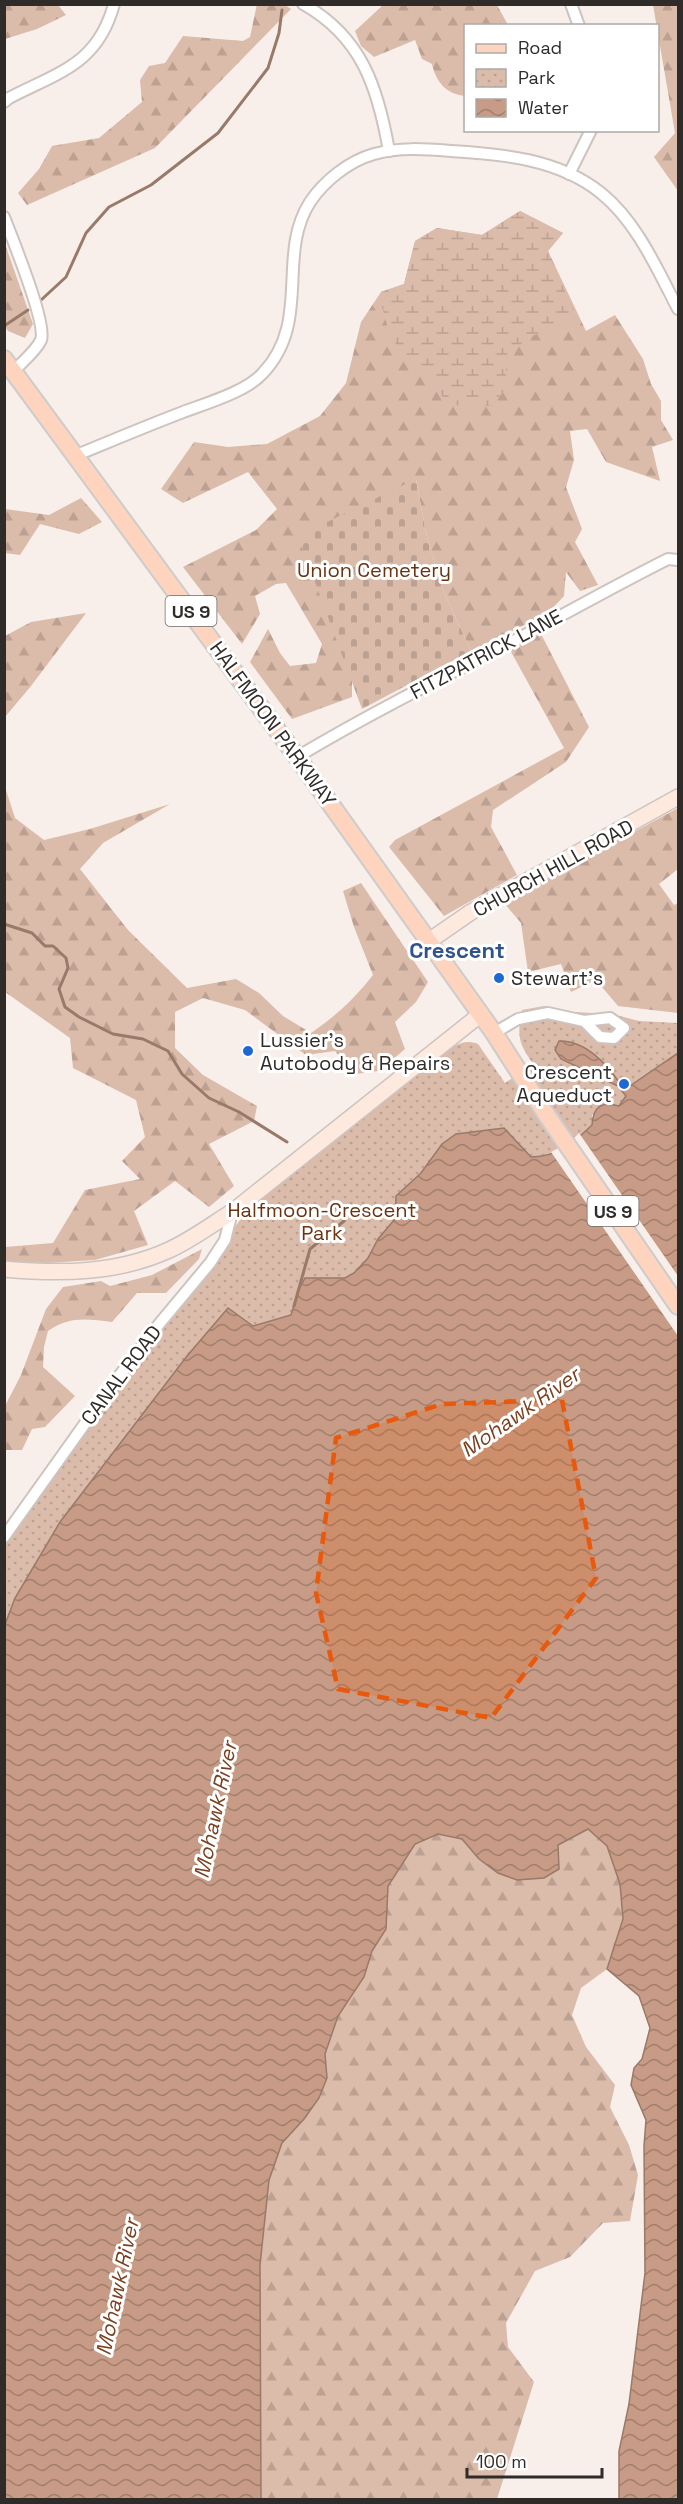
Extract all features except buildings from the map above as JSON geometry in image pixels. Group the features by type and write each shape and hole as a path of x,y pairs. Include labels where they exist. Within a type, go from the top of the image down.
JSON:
{"main road":[{"name":"HALFMOON PARKWAY","path":"9,365 297,757 494,1033"},
{"name":"CHURCH HILL ROAD","path":"429,941 471,912 678,798"},
{"path":"4,1269 54,1273 98,1270 167,1251 232,1212 481,1014"},
{"name":"US 9","path":"494,1033 548,1117 678,1306"}],"street":[{"path":"6,99 80,62 103,34 114,4"},
{"path":"303,4 327,20 344,36 359,56 370,75 378,97 389,151"},
{"path":"571,4 578,24"},
{"path":"569,174 590,132"},
{"path":"77,455 235,391 262,375 279,353 286,337 292,310 294,257 299,228 309,203 326,182 348,166 372,154 419,149 494,154 521,158 586,182 622,213 648,252 678,309"},
{"path":"4,217 27,276 43,332 40,342 9,365"},
{"name":"FITZPATRICK LANE","path":"297,757 356,722 584,602 668,559 678,560"},
{"path":"494,1033 518,1019 548,1013 584,1021"},
{"name":"CANAL ROAD","path":"4,1537 122,1372 210,1263 225,1240 232,1212"}],"highlighted area":[{"path":"562,1400 596,1578 491,1718 338,1689 316,1593 336,1438 442,1404"}],"green space":[{"path":"5,4 58,5 66,15 37,29 5,39"},
{"path":"257,4 285,5 291,9 155,148 27,205 18,193 39,169 52,146 99,138 142,102 140,80 149,66 165,63 183,36 243,41 250,37"},
{"path":"383,5 497,5 507,24 464,24 464,96 452,93 439,82 432,64 422,59 415,40 374,57 361,46 355,31"},
{"path":"653,5 678,5 678,191 654,157 675,133 659,40 659,24 656,24"},
{"path":"520,211 563,233 548,251 586,331 615,315 643,359 651,384 661,401 661,420 673,440 652,447 660,481 606,462 587,429 570,431 574,460 566,487 582,529 575,542 598,585 580,591 566,572 564,596 547,614 471,651 442,588 426,533 416,479 352,679 352,697 292,719 250,662 268,629 280,653 290,666 316,663 322,644 286,583 276,584 255,596 260,614 242,644 183,567 256,530 277,509 248,472 183,503 161,489 194,442 228,447 267,444 320,416 346,383 361,322 381,292 404,284 415,241 437,228 482,235"},
{"path":"520,211 563,233 548,251 575,315 557,327 532,336 507,354 505,389 492,406 449,405 424,372 391,339 380,300 381,292 404,284 415,241 437,228 482,235"},
{"path":"4,241 33,324 25,338 8,331 5,327"},
{"name":"Union Cemetery","path":"416,479 426,533 442,588 471,651 362,709 298,536"},
{"path":"81,498 102,522 79,534 40,524 20,555 5,553 5,509 49,515"},
{"path":"86,613 5,717 5,636 31,622"},
{"path":"540,632 589,727 566,762 493,810 491,827 517,875 444,916 389,847 395,840 564,748 510,650"},
{"path":"5,787 15,818 44,840 90,829 170,804 103,843 80,869 128,930 187,988 236,979 259,993 283,1016 311,1033 344,1007 373,975 343,891 361,883 428,982 416,1002 395,1022 405,1049 379,1071 355,1074 335,1051 306,1055 245,1010 203,998 175,1012 175,1048 203,1075 257,1106 254,1121 209,1144 234,1186 209,1207 175,1181 134,1211 148,1245 95,1260 47,1263 5,1261 5,1247 53,1243 85,1190 140,1179 122,1161 145,1137 136,1100 73,1068 70,1038 5,992"},
{"path":"678,808 678,869 659,884 674,905 678,903 678,1013 618,1006 596,980 571,992 561,964 528,972 521,923 504,903"},
{"name":"Halfmoon-Crescent Park","path":"544,1006 574,1012 612,1014 639,1021 678,1023 678,1053 624,1090 598,1056 566,1041 561,1059 618,1085 626,1096 619,1106 592,1115 592,1125 572,1143 558,1151 541,1156 531,1157 504,1128 456,1134 442,1144 421,1173 396,1196 395,1219 378,1239 368,1258 354,1273 345,1278 305,1279 299,1289 291,1315 253,1326 228,1308 187,1356 60,1522 5,1627 5,1539 246,1212 305,1161 447,1050 465,1042 478,1044 505,1083 533,1064 520,1038 522,1010"},
{"path":"202,1249 199,1259 166,1293 137,1293 112,1322 71,1321 48,1331 43,1367 75,1396 45,1427 32,1429 22,1450 5,1450 5,1404 21,1375 46,1309 63,1287 101,1281 110,1286 152,1275"},
{"path":"588,1829 607,1846 620,1884 623,1919 607,1969 581,1988 572,2015 586,2047 615,2085 610,2107 629,2145 638,2175 630,2221 603,2223 570,2257 535,2271 506,2323 508,2347 534,2382 497,2499 261,2500 260,2265 269,2180 281,2143 304,2119 319,2098 327,2078 325,2054 338,2016 364,1977 372,1951 386,1929 388,1886 415,1844 438,1834 462,1839 479,1859 498,1873"}],"water":[{"name":"Mohawk River","path":"559,1041 579,1045 588,1050 605,1065 624,1090 678,1053 678,2499 619,2499 619,2451 629,2404 645,2273 644,2146 646,2120 631,2085 634,2068 642,2059 650,2028 639,1996 607,1969 623,1919 620,1884 607,1846 588,1829 558,1845 559,1869 544,1878 517,1880 498,1873 479,1859 462,1839 438,1834 415,1844 388,1886 386,1929 372,1951 364,1977 338,2016 325,2054 327,2078 319,2098 282,2143 269,2180 260,2265 261,2499 5,2499 4,1627 15,1598 60,1522 187,1356 228,1308 253,1326 291,1315 305,1278 345,1278 354,1273 368,1258 378,1239 395,1219 396,1196 421,1173 442,1144 456,1134 504,1128 531,1157 541,1156 565,1148 578,1138 592,1125 594,1114 599,1107 607,1104 619,1106 626,1096 618,1086 561,1059 555,1050"}],"pier":[{"path":"579,1133 678,1276 678,1336 551,1152 570,1142"}],"waterway":[{"path":"40,301 66,277 86,233 109,207 151,185 218,133 268,68 279,33 282,10"},
{"path":"4,326 28,310"},
{"path":"4,924 32,933 45,946 53,946 66,958 68,968 59,989 65,1007 79,1017 113,1034 143,1039 168,1051 182,1074 209,1098 239,1112 287,1142"},
{"path":"294,1306 310,1249 344,1221 335,1205"}],"place":[{"name":"Stewart's","path":"499,978"},
{"name":"Lussier's Autobody & Repairs","path":"248,1051"},
{"name":"Crescent Aqueduct","path":"624,1084"}],"district":[{"name":"Crescent","path":"457,950"}]}
